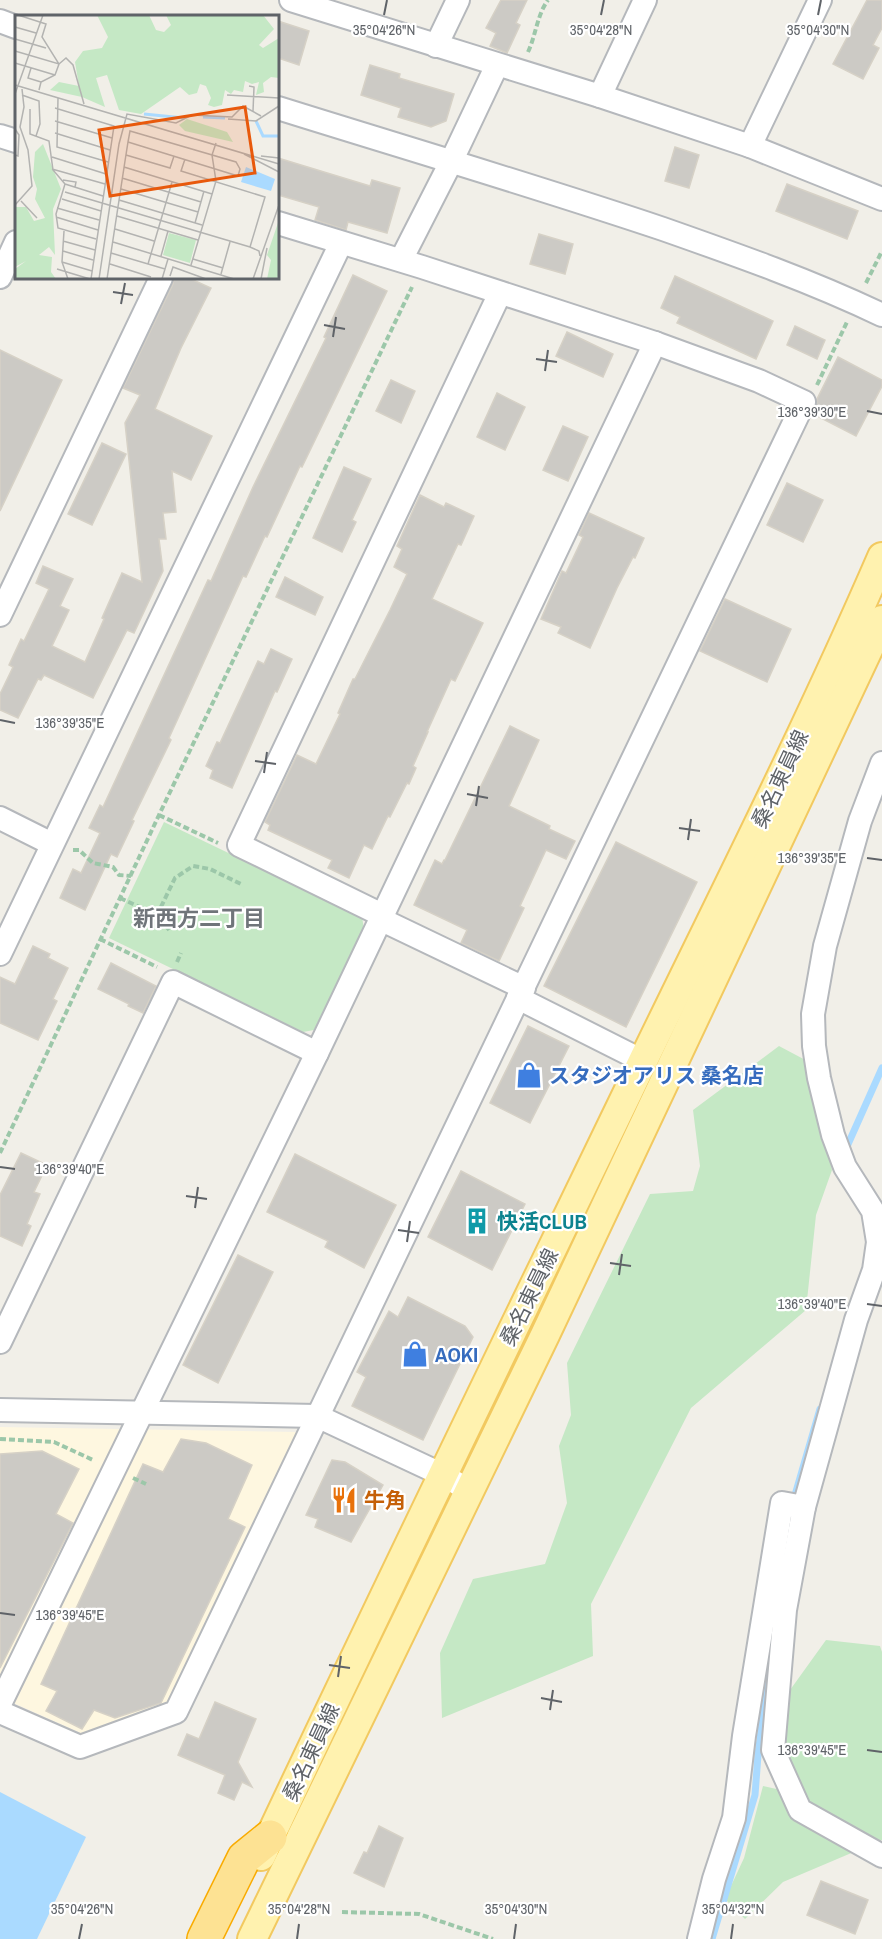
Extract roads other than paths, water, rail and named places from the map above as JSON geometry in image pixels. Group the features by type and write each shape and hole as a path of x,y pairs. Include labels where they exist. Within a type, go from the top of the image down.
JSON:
{"highway":[{"path":"204,1939 263,1859"}],"main road":[{"name":"桑名東員線","path":"252,1939 263,1859 443,1475 726,893 854,623 882,557"},
{"path":"854,623 882,578"},
{"name":"桑名東員線","path":"220,1939 470,1491 882,620"},
{"path":"443,1475 452,1476 468,1472 520,1366 545,1335"}],"street":[{"path":"294,0 600,96 750,146 882,199"},
{"path":"436,46 458,0"},
{"path":"600,96 645,0"},
{"path":"750,146 820,0"},
{"path":"0,21 15,27"},
{"path":"411,263 451,162 497,65"},
{"path":"279,108 600,208 717,248 819,287 882,315"},
{"path":"0,136 15,141"},
{"path":"0,1712 80,1747 176,1712 804,402 759,381 655,343 411,263 279,223"},
{"path":"0,954 341,243"},
{"path":"0,277 15,244"},
{"path":"0,615 161,279"},
{"path":"500,293 239,845 381,917 643,1061"},
{"path":"0,1704 317,1053 655,343"},
{"path":"699,1939 714,1878 734,1818 744,1736 793,1505 874,1270 878,1242 873,1211 845,1167 832,1135 819,1078 814,1046 813,1014 825,946 860,821 882,763"},
{"path":"0,818 52,844"},
{"path":"0,1342 173,982 317,1053"},
{"path":"0,1410 317,1416 443,1475 470,1491"},
{"path":"793,1505 773,1750 800,1809 882,1856"}],"water":[{"path":"0,1792 86,1837 37,1939 0,1939"}],"waterway":[{"path":"845,1151 882,1068"},
{"path":"793,1502 820,1409"},
{"path":"712,1939 755,1795 768,1677"}],"place":[{"name":"スタジオアリス 桑名店","path":"529,1075"},
{"name":"快活CLUB","path":"477,1221"},
{"name":"AOKI","path":"415,1354"},
{"name":"牛角","path":"344,1500"}],"district":[{"name":"新西方二丁目","path":"199,918"}]}
